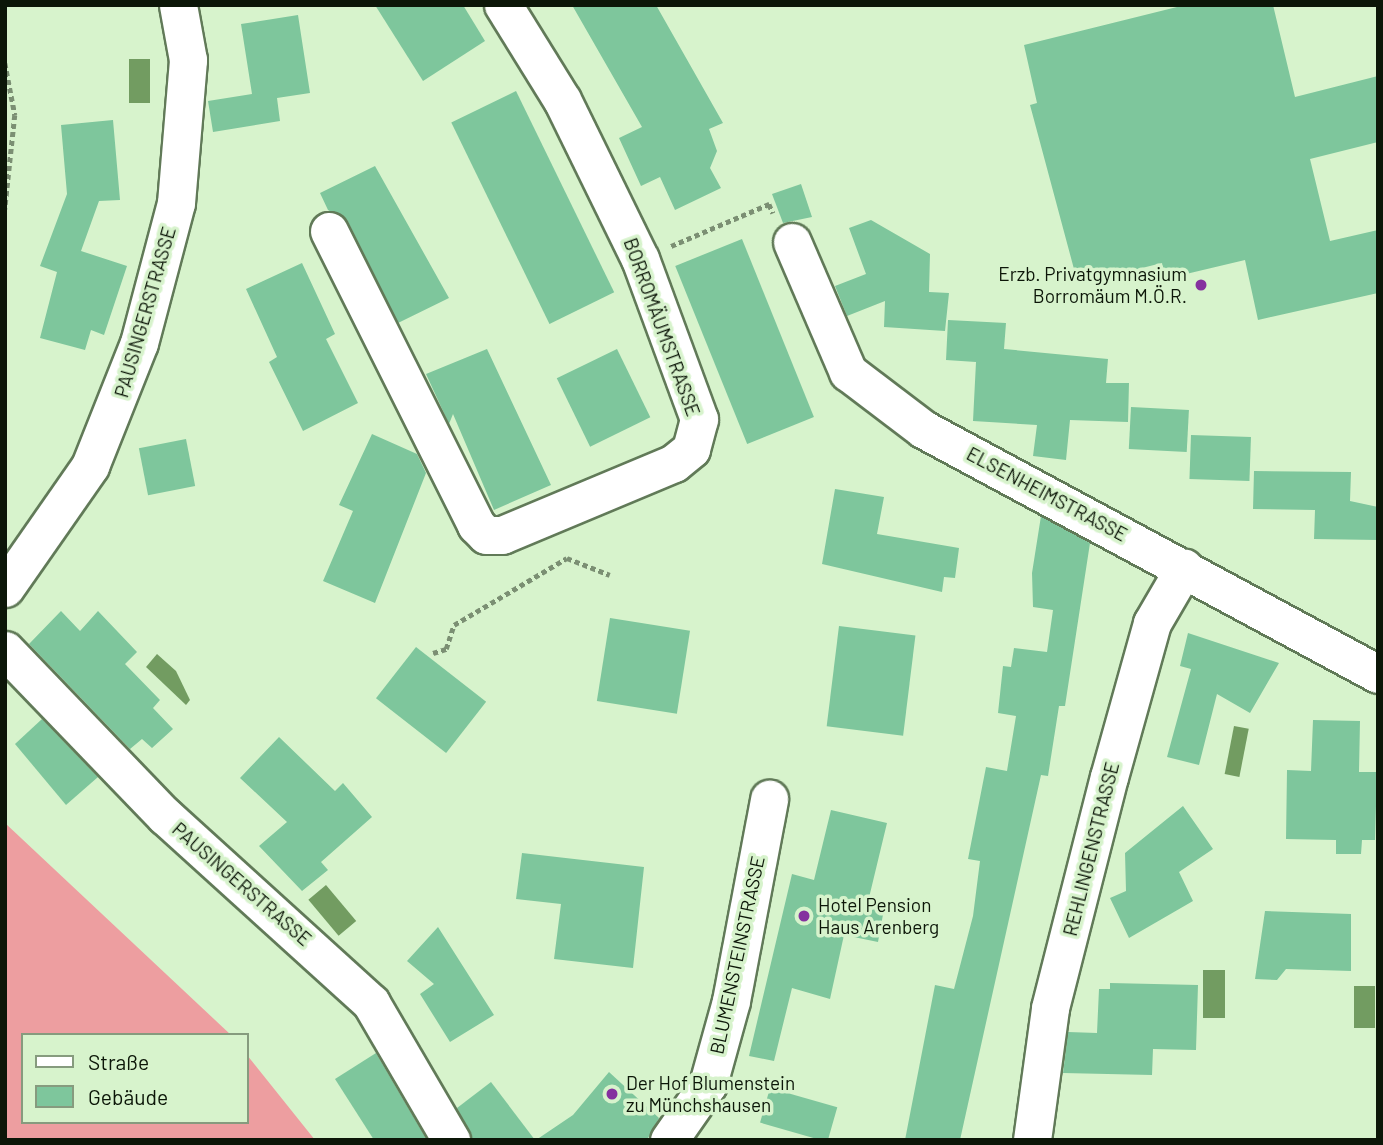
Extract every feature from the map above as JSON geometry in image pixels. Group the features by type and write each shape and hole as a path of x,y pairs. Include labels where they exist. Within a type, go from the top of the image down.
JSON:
{"street":[{"name":"PAUSINGERSTRASSE","path":"5,588 90,466 139,343 176,203 188,60 178,5"},
{"name":"BORROMÄUMSTRASSE","path":"329,231 475,525 486,535 502,535 674,463 691,449 699,419 640,259 562,100 503,5"},
{"name":"ELSENHEIMSTRASSE","path":"792,242 848,372 923,429 1378,674"},
{"name":"REHLINGENSTRASSE","path":"1032,1140 1050,1008 1109,777 1152,624 1184,568"},
{"name":"PAUSINGERSTRASSE","path":"5,650 164,816 364,995 451,1140"},
{"name":"BLUMENSTEINSTRASSE","path":"669,1140 708,1084 731,1001 769,799"}],"path":[{"path":"5,63 15,116 5,209"},
{"path":"709,230 769,204"},
{"path":"433,653 446,649 454,625 567,558 610,575"}],"shaded area":[{"path":"129,59 150,59 150,103 129,103"},
{"path":"157,654 176,671 190,700 186,705 146,667"},
{"path":"1234,726 1249,729 1239,777 1225,774"},
{"path":"5,823 229,1033 21,1033 21,1124 248,1124 248,1056 315,1140 5,1140"},
{"path":"326,885 356,921 339,936 308,900"},
{"path":"1203,970 1225,970 1225,1018 1203,1018"},
{"path":"1354,986 1375,986 1375,1028 1354,1028"}],"building":[{"path":"375,5 463,5 485,41 423,81"},
{"path":"572,5 656,5 723,123 709,129 717,151 710,168 721,188 675,210 660,177 641,186 619,138 642,127"},
{"path":"1185,5 1273,5 1295,97 1378,76 1378,142 1310,159 1330,241 1378,230 1378,293 1258,320 1245,260 1165,279 1162,263 1078,284 1030,105 1037,103 1024,45"},
{"path":"298,15 310,93 277,98 280,121 213,132 208,101 252,94 241,24"},
{"path":"516,91 614,292 549,324 451,123"},
{"path":"113,120 120,200 99,201 81,251 127,266 104,335 91,330 85,350 40,338 57,272 40,266 67,194 61,125"},
{"path":"375,166 449,298 398,323 348,222 328,210 320,193"},
{"path":"801,184 812,217 783,223 772,194"},
{"path":"871,220 930,254 929,292 949,293 945,331 884,327 885,301 847,316 835,286 866,274 849,228"},
{"path":"742,239 814,417 747,444 675,266"},
{"path":"302,263 335,334 326,339 358,403 303,431 269,362 277,357 246,289"},
{"path":"948,320 1006,323 1004,349 1108,359 1106,383 1129,383 1128,422 1070,420 1066,460 1033,456 1037,425 973,421 976,362 946,360"},
{"path":"487,349 551,485 494,510 453,414 449,424 426,374"},
{"path":"617,349 650,417 590,447 557,378"},
{"path":"1131,407 1189,410 1187,452 1129,449"},
{"path":"372,434 417,454 426,473 375,603 323,581 353,511 339,505"},
{"path":"1191,435 1251,437 1249,481 1189,479"},
{"path":"186,439 195,486 148,495 139,448"},
{"path":"1254,471 1351,472 1350,501 1378,507 1378,540 1314,539 1315,510 1253,509"},
{"path":"835,489 884,497 877,534 959,548 955,578 944,577 942,592 822,564"},
{"path":"1041,516 1090,543 1065,706 1059,706 1048,776 1041,775 960,1140 905,1140 935,985 954,989 973,916 980,861 968,859 986,767 1007,771 1016,716 998,713 1003,666 1011,667 1014,648 1047,652 1053,610 1033,607 1032,573"},
{"path":"61,611 80,631 98,611 137,652 125,664 160,700 153,708 173,729 152,748 142,739 130,749 29,644"},
{"path":"610,618 690,631 677,714 597,701"},
{"path":"839,626 915,635 903,736 827,726"},
{"path":"1188,633 1279,663 1250,713 1217,694 1199,765 1167,757 1191,669 1180,666"},
{"path":"416,647 486,702 446,753 376,698"},
{"path":"42,719 98,777 66,805 15,744"},
{"path":"1313,720 1360,721 1359,772 1377,772 1375,840 1362,840 1361,854 1336,854 1336,840 1286,839 1287,770 1311,771"},
{"path":"279,737 335,791 343,783 372,817 321,862 328,870 302,891 259,846 287,822 240,778"},
{"path":"1183,806 1213,849 1179,872 1193,901 1129,938 1110,898 1126,891 1125,853"},
{"path":"831,810 887,823 867,906 884,909 878,942 844,935 830,999 792,988 774,1061 749,1056 792,874 814,880"},
{"path":"522,853 644,867 633,968 554,959 561,904 516,899"},
{"path":"1265,911 1351,914 1351,971 1286,969 1277,980 1255,979"},
{"path":"438,927 494,1015 450,1042 420,994 434,984 407,961"},
{"path":"1110,983 1198,985 1196,1050 1153,1049 1152,1075 1063,1073 1068,1032 1097,1033 1099,989 1110,989"},
{"path":"376,1053 427,1140 374,1140 335,1079"},
{"name":"Der Hof Blumenstein zu Münchshausen","path":"609,1072 659,1118 647,1140 536,1140 573,1115"},
{"path":"491,1082 535,1140 472,1140 457,1108"},
{"path":"770,1088 837,1107 828,1140 760,1123"}],"place":[{"name":"Erzb. Privatgymnasium Borromäum M.Ö.R.","path":"1201,285"},
{"name":"Hotel Pension Haus Arenberg","path":"804,916"},
{"name":"Der Hof Blumenstein zu Münchshausen","path":"612,1094"}]}
